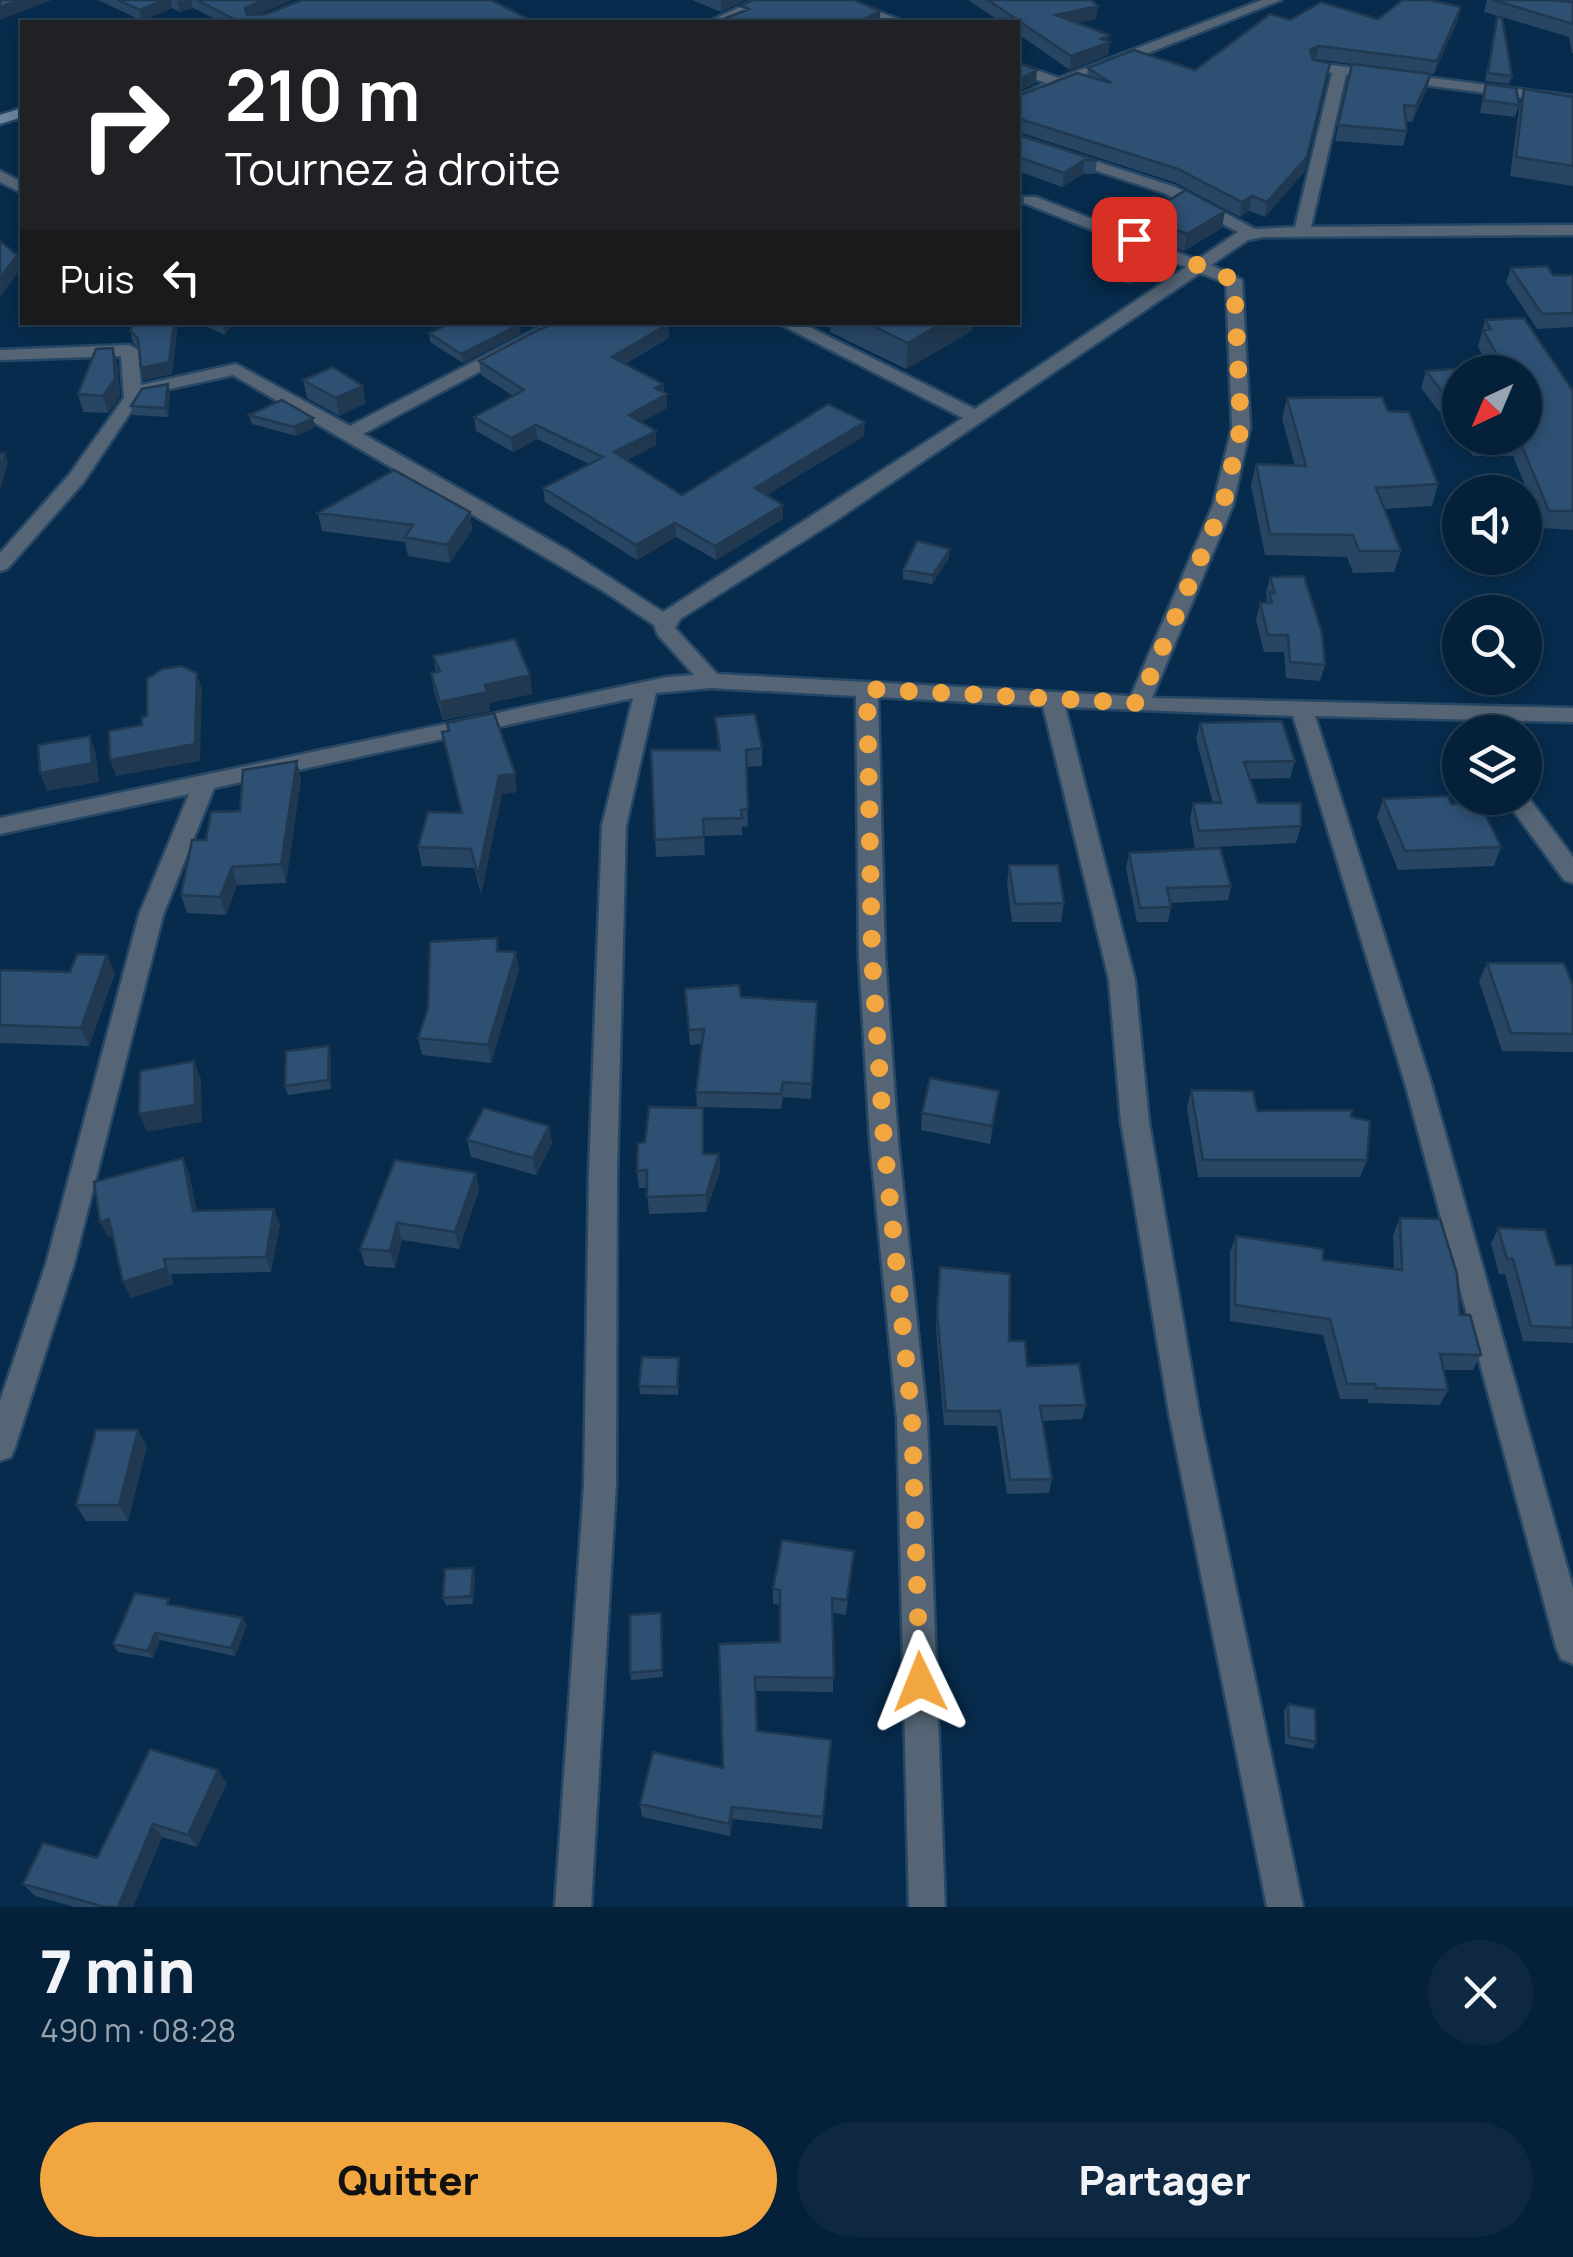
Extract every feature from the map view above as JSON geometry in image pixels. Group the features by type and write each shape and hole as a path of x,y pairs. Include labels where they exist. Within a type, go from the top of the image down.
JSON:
{"street":[{"path":"720,20 766,0"},
{"path":"836,0 892,20"},
{"path":"1020,100 1274,0"},
{"path":"1316,66 1573,100"},
{"path":"1020,69 1059,82"},
{"path":"1302,232 1340,70"},
{"path":"1020,141 1158,188 1233,220 1249,232"},
{"path":"1030,200 1203,264 1234,280 1241,427 1223,505 1139,703"},
{"path":"664,622 1249,232 1573,230"},
{"path":"348,436 558,325"},
{"path":"790,325 976,417"},
{"path":"0,354 129,350 132,392 111,433 0,565"},
{"path":"132,392 236,369 348,436 484,506 590,570 664,622 665,630 711,680"},
{"path":"0,826 646,690 711,680 1139,703 1573,715"},
{"path":"867,689 872,957 884,1141 912,1419 927,1907"},
{"path":"574,1907 600,1485 603,1174 614,826 646,690"},
{"path":"1052,699 1122,980 1135,1122 1184,1413 1285,1907"},
{"path":"1302,709 1418,1083 1573,1647"},
{"path":"0,1447 60,1264 152,915 204,782"},
{"path":"1529,815 1573,874"}],"building":[{"path":"0,0 20,0 0,7"},
{"path":"118,0 164,0 140,10"},
{"path":"197,0 264,0 245,8 247,15 266,14 302,0 491,0 527,18 521,20 236,20"},
{"path":"753,0 854,0 880,11 866,18 872,20 721,20 749,9 740,6"},
{"path":"988,0 1091,0 1098,6 1056,15 1109,35 1101,39 1110,42 1071,56"},
{"path":"1402,0 1430,0 1461,7 1437,61 1319,46 1310,50 1313,60 1330,63 1307,157 1267,202 1252,196 1242,202 1178,169 1020,119 1020,94 1077,73 1111,83 1088,68 1134,50 1195,70 1270,14 1290,20 1321,2 1378,19"},
{"path":"1493,0 1573,2 1573,24"},
{"path":"1497,17 1502,17 1512,76 1488,73"},
{"path":"1020,63 1037,70 1020,79"},
{"path":"1352,64 1431,74 1416,106 1404,105 1407,131 1338,125"},
{"path":"1486,84 1516,88 1519,105 1483,100"},
{"path":"1524,89 1573,97 1573,166 1516,157"},
{"path":"1020,136 1097,160 1084,160 1064,173 1020,158"},
{"path":"1186,190 1225,211 1187,234 1146,218 1154,213 1150,212"},
{"path":"1133,232 1168,246 1134,268 1099,254"},
{"path":"0,241 17,255 0,278"},
{"path":"1547,266 1553,275 1573,275 1573,313 1542,314 1511,268"},
{"path":"1524,318 1573,391 1573,511 1549,511 1542,494 1542,475 1534,475 1526,455 1542,455 1542,355 1497,355 1483,330 1491,329 1485,320"},
{"path":"132,325 174,325 169,362 141,368 138,338 130,331"},
{"path":"446,325 518,325 461,354 429,333"},
{"path":"551,325 666,325 612,357 663,384 655,388 667,394 629,415 656,431 614,452 682,495 828,404 865,422 755,488 783,505 715,546 675,523 636,545 543,488 603,457 536,425 511,438 474,417 524,390 479,361"},
{"path":"871,325 939,325 908,343"},
{"path":"113,348 115,379 103,396 78,394 96,349"},
{"path":"333,367 363,386 336,398 303,380"},
{"path":"1442,370 1442,392 1426,371"},
{"path":"168,384 165,408 131,406 142,389"},
{"path":"1382,397 1388,411 1409,412 1438,484 1376,488 1401,551 1359,551 1353,535 1270,534 1256,464 1306,466 1287,398"},
{"path":"282,400 313,418 294,427 249,415"},
{"path":"394,470 470,512 447,545 405,537 413,525 318,513"},
{"path":"917,541 950,549 933,575 903,570"},
{"path":"1304,576 1322,633 1325,665 1290,662 1288,635 1268,635 1260,603 1272,603 1269,592 1275,593 1270,577"},
{"path":"515,639 530,675 485,685 487,692 440,702 431,673 440,671 433,656"},
{"path":"182,666 197,673 195,744 110,760 109,731 142,725 142,717 147,716 147,679 162,669"},
{"path":"494,713 515,773 499,776 478,876 471,849 418,847 428,812 462,813 442,732 449,731 447,723"},
{"path":"755,714 762,748 746,750 748,809 741,810 742,818 703,819 704,837 655,840 651,750 720,750 715,717"},
{"path":"1282,721 1295,761 1244,762 1258,803 1301,803 1301,826 1199,831 1193,803 1221,803 1200,723"},
{"path":"90,736 92,763 40,773 38,745"},
{"path":"297,761 281,864 232,867 220,897 181,895 192,840 206,840 211,812 240,811 243,770"},
{"path":"1442,796 1442,815 1486,815 1501,847 1405,851 1383,799"},
{"path":"1220,848 1231,886 1167,888 1171,907 1140,908 1129,853"},
{"path":"1009,865 1058,865 1064,903 1015,904"},
{"path":"497,938 497,951 516,952 488,1045 418,1038 428,1008 430,942"},
{"path":"77,954 107,955 81,1028 0,1025 0,970 70,972"},
{"path":"1487,963 1564,963 1573,986 1573,1034 1511,1033"},
{"path":"739,985 741,997 817,1002 812,1084 783,1082 781,1094 696,1092 704,1029 689,1030 685,989"},
{"path":"329,1046 328,1080 285,1086 286,1051"},
{"path":"194,1061 195,1105 139,1114 140,1071"},
{"path":"930,1078 999,1091 992,1126 922,1113"},
{"path":"1191,1090 1253,1091 1257,1111 1352,1110 1351,1117 1370,1121 1367,1160 1203,1160"},
{"path":"649,1107 703,1108 703,1154 719,1154 706,1195 647,1197 647,1170 637,1171 638,1143 645,1142"},
{"path":"484,1108 549,1126 533,1158 467,1140"},
{"path":"183,1158 193,1211 274,1209 266,1257 164,1259 166,1268 123,1282 109,1219 100,1222 94,1182"},
{"path":"395,1160 476,1173 455,1232 397,1223 390,1251 360,1249"},
{"path":"1400,1218 1440,1219 1457,1274 1460,1315 1470,1315 1481,1355 1440,1354 1448,1390 1347,1384 1330,1319 1235,1305 1236,1236 1323,1249 1323,1260 1402,1270"},
{"path":"1498,1228 1545,1230 1556,1265 1573,1265 1573,1328 1531,1326 1513,1259 1507,1259"},
{"path":"940,1267 1010,1274 1009,1341 1025,1341 1027,1366 1079,1364 1086,1405 1040,1406 1052,1479 1010,1480 1000,1411 946,1411 937,1313"},
{"path":"642,1357 679,1358 677,1387 639,1386"},
{"path":"96,1430 138,1430 119,1505 76,1505"},
{"path":"782,1540 854,1551 847,1600 832,1598 834,1678 755,1677 757,1731 831,1740 823,1817 732,1807 729,1824 640,1804 653,1752 723,1768 719,1644 780,1642 780,1590 773,1589"},
{"path":"473,1568 471,1596 443,1598 445,1569"},
{"path":"135,1593 169,1599 167,1604 243,1618 231,1648 155,1633 148,1651 113,1644"},
{"path":"661,1613 662,1670 630,1673 630,1615"},
{"path":"1288,1704 1315,1709 1316,1742 1289,1737"},
{"path":"150,1749 218,1770 188,1835 153,1824 118,1907 105,1907 23,1884 43,1843 97,1858"}],"route":[{"path":"920,1682 912,1419 884,1141 872,957 867,689 1139,703 1223,505 1241,427 1234,280 1230,275 1134,239"}]}
